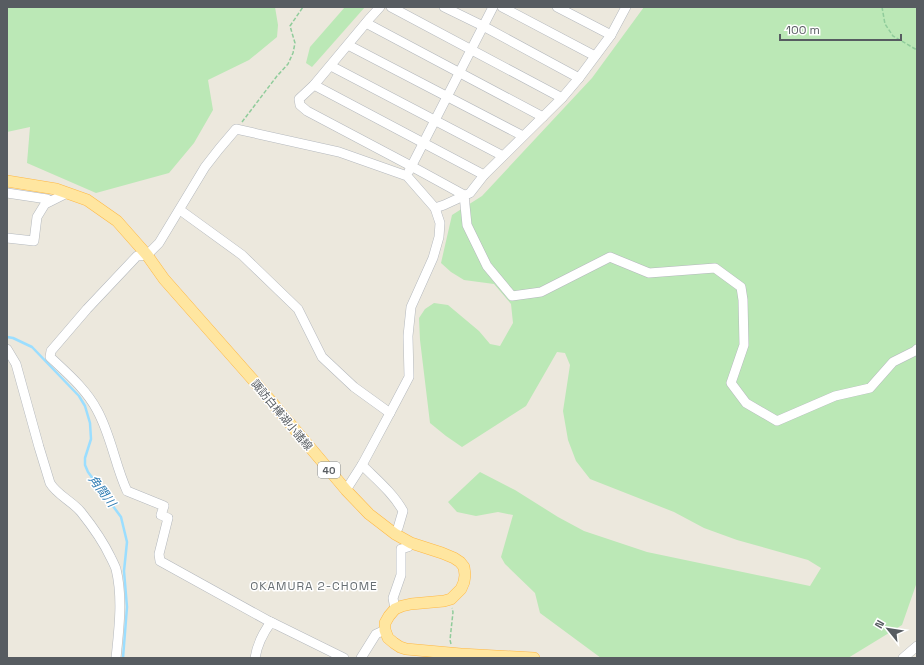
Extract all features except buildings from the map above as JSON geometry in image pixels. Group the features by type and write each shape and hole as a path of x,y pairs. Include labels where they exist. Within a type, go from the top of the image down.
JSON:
{"main road":[{"name":"諏訪白樺湖小諸線","path":"7,181 56,189 87,200 117,221 147,255 164,279 254,381 346,490 369,514 395,534 412,543 430,548 460,562 464,567 464,582 461,589 451,599"},
{"path":"451,599 411,604 395,609 385,623 385,630 388,638 400,647 406,649 458,655 534,658"}],"street":[{"path":"380,7 331,66 299,99 300,105 307,112 464,195"},
{"path":"391,7 562,98"},
{"path":"444,7 483,26 579,78"},
{"path":"407,176 493,7"},
{"path":"502,7 594,56"},
{"path":"557,7 611,35"},
{"path":"435,208 470,193 484,175 562,98 611,35 626,7"},
{"path":"366,23 543,117"},
{"path":"348,45 523,136"},
{"path":"331,66 503,156"},
{"path":"314,85 484,175"},
{"path":"344,658 274,624 160,561 159,554 168,518 162,515 164,506 127,491 122,481 114,454 97,410 85,391 50,357 51,351 87,309 137,256 147,255 159,243 205,167 236,129 340,152 407,176 435,208 440,223 439,237 433,258 411,307 408,336 409,377 362,465 346,490"},
{"path":"7,193 47,199 50,201"},
{"path":"7,238 34,242 37,217 44,204 67,193"},
{"path":"464,195 467,224 470,231 487,266 512,296 541,292 610,257 649,273 715,268 741,287 743,300 744,344 731,383 746,403 777,421 835,396 870,388 893,362 917,349"},
{"path":"180,210 242,256 298,309 322,357 354,387 390,414"},
{"path":"7,349 16,364 50,483 53,488 75,506 91,525 105,545 116,568 120,611 116,658"},
{"path":"362,465 398,503 402,510 398,528"},
{"path":"395,609 393,598 401,575 401,549 412,543"},
{"path":"255,658 264,631 271,622 274,624"},
{"path":"361,658 376,634 385,630"},
{"path":"903,658 917,646"}],"path":[{"path":"236,129 288,64 293,53 295,43 290,26 303,7"},
{"path":"882,7 885,24 893,36 917,50"},
{"path":"451,599 453,612 450,640 458,655"}],"green space":[{"path":"7,7 275,7 278,25 277,37 249,60 208,80 213,110 194,143 169,173 96,193 27,163 30,127 7,132"},
{"path":"345,7 365,7 312,67 306,63 310,47"},
{"path":"644,7 917,7 917,582 902,625 848,658 601,658 540,613 535,593 505,564 501,557 513,515 498,512 476,516 457,512 448,502 480,472 515,490 558,517 584,531 647,552 810,586 821,568 808,560 737,540 704,528 674,512 590,479 576,461 568,440 563,411 570,365 565,353 557,352 526,406 462,447 430,423 420,340 419,318 425,309 434,303 448,305 479,331 490,344 500,346 513,323 511,304 494,284 464,280 451,272 441,263 452,215 482,196 592,78"}],"waterway":[{"name":"角間川","path":"7,337 13,338 32,347 79,396 85,406 90,423 91,439 85,458 85,465 88,472 121,517 127,542 124,571 127,607 123,658"}],"district":[{"name":"OKAMURA 2-CHOME","path":"314,586"}]}
